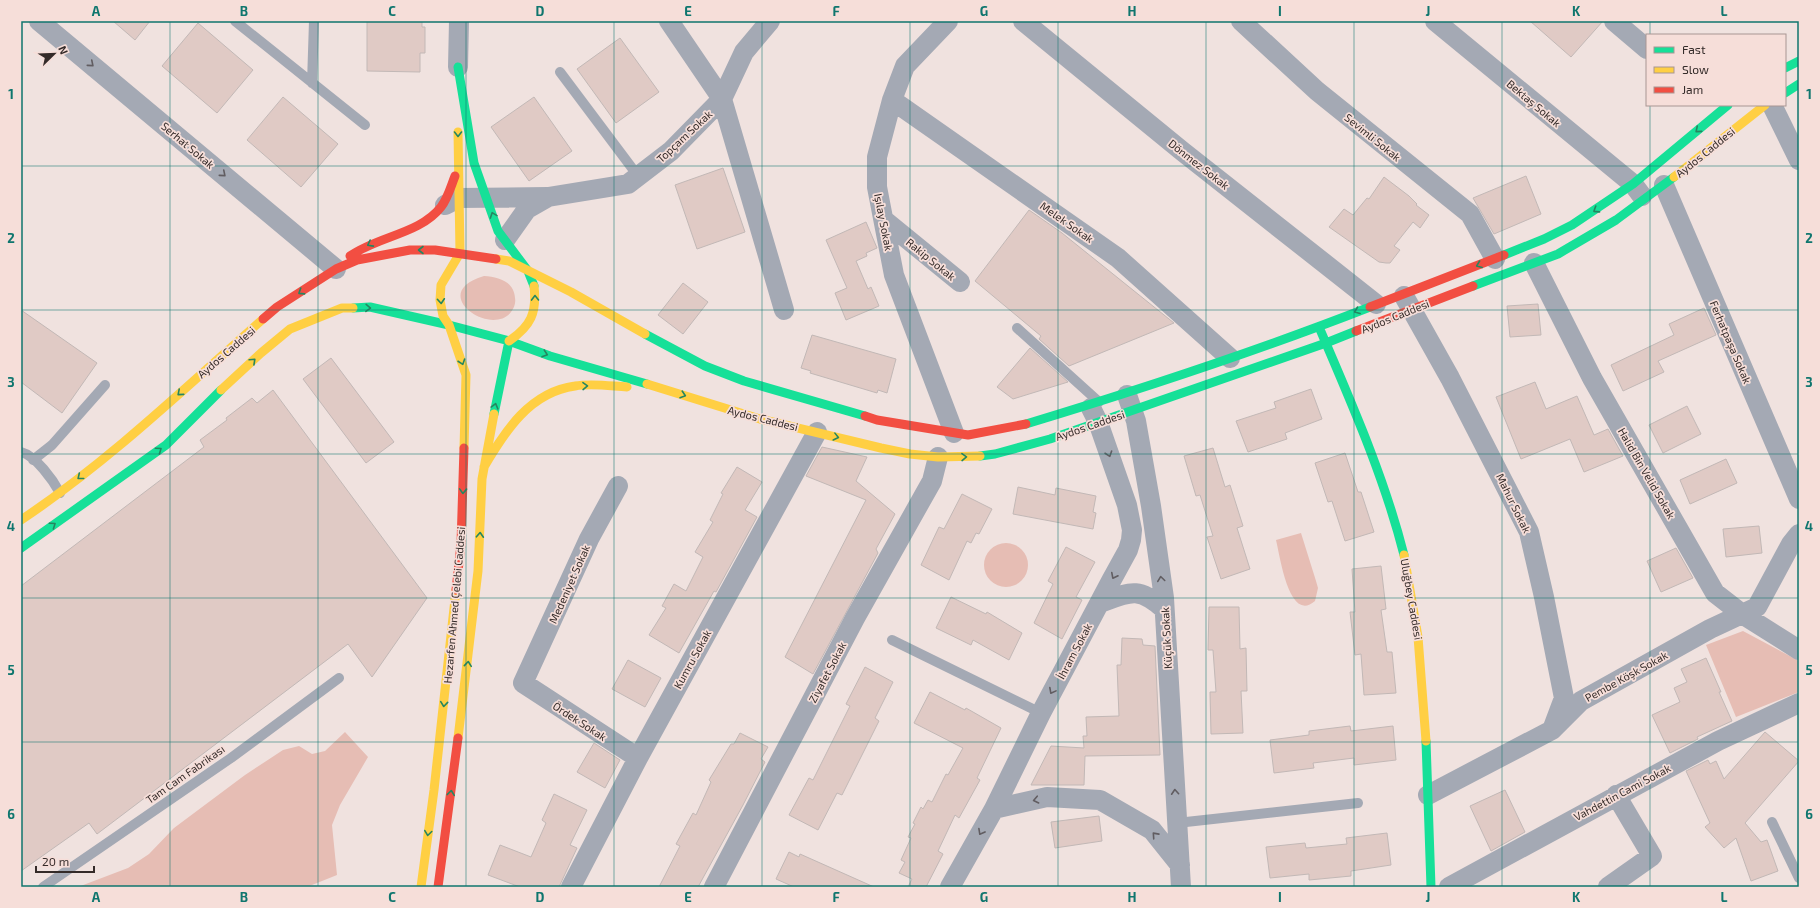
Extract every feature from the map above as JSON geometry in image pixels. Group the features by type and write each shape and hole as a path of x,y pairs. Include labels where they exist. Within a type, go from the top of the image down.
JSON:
{"main road":[{"path":"1786,68 1799,61"},
{"path":"449,325 443,316 440,300 441,285 460,253 450,203 458,169 458,66"},
{"path":"21,548 166,445 216,395 261,353 290,329 342,308 370,307 449,325 509,341 522,332 531,318 536,302 534,286 528,271 498,231 474,163 458,66"},
{"path":"1786,92 1799,84"},
{"name":"Aydos Caddesi","path":"528,271 571,292 677,352 705,366 744,381 877,420 968,435 1019,426 1094,403 1130,402 1326,344 1407,301 1495,259 1544,239 1639,192 1664,185 1764,106"},
{"name":"Aydos Caddesi","path":"509,341 550,356 669,390 760,419 910,454 966,457 995,454 1023,448 1098,422 1130,402 1230,358 1319,327 1376,304 1407,301 1534,263 1558,254 1591,236 1639,192 1720,107"},
{"path":"336,269 354,252 381,238 419,227 450,203 458,169"},
{"name":"Aydos Caddesi","path":"21,520 60,493 143,425 277,307 336,269 358,260 410,250 435,250 460,253"},
{"path":"460,253 509,261 528,271"},
{"name":"Hezarfen Ahmed Çelebi Caddesi","path":"421,887 434,790 461,544 466,375 449,325"},
{"name":"Uluğbey Caddesi","path":"1319,327 1375,459 1404,556 1421,653 1431,887"},
{"name":"Hezarfen Ahmed Çelebi Caddesi","path":"438,887 467,671 478,569 484,467 494,409 502,384 509,341"},
{"path":"484,467 505,432 538,399 547,394 574,386 604,386 669,390"}],"street":[{"name":"Serhat Sokak","path":"39,21 336,269"},
{"path":"458,66 459,21"},
{"path":"669,21 722,98 784,310"},
{"name":"Topçam Sokak","path":"505,240 527,209 548,197 628,184 671,151 722,98 744,52 770,21"},
{"name":"Işılay Sokak","path":"948,21 905,66 892,100 877,157 877,186 894,275 954,433"},
{"name":"Dönmez Sokak","path":"1023,21 1188,156 1376,304"},
{"name":"Sevimli Sokak","path":"1241,21 1317,92 1470,214 1495,259"},
{"name":"Bektaş Sokak","path":"1434,21 1639,192"},
{"path":"1614,21 1646,48"},
{"name":"Melek Sokak","path":"892,100 1118,258 1230,358"},
{"path":"1772,106 1799,160"},
{"name":"Ferhatpaşa Sokak","path":"1664,185 1799,499"},
{"path":"450,203 486,197 548,197"},
{"name":"Rakip Sokak","path":"884,220 960,282"},
{"name":"Halid Bin Velid Sokak","path":"1534,263 1592,378 1715,593 1742,614 1799,650"},
{"name":"Mahur Sokak","path":"1407,301 1450,378 1529,532 1544,597 1564,698 1552,730"},
{"name":"Küçük Sokak","path":"1130,402 1151,506 1164,609 1181,887"},
{"name":"İhram Sokak","path":"950,887 994,809 1041,713 1128,550 1132,530 1127,505 1098,422 1094,403"},
{"name":"Kumru Sokak","path":"571,887 638,758 817,432"},
{"name":"Ziyafet Sokak","path":"714,887 854,618 932,481 938,456"},
{"name":"Medeniyet Sokak","path":"523,683 589,539 618,486"},
{"name":"Pembe Köşk Sokak","path":"1428,795 1552,730 1581,701 1710,629 1757,607 1796,541"},
{"path":"1100,603 1130,592 1144,594 1164,609"},
{"name":"Ördek Sokak","path":"523,683 638,758"},
{"name":"Vahdettin Cami Sokak","path":"1449,887 1718,741 1799,703"},
{"path":"1608,887 1652,856 1616,795"},
{"path":"994,809 1047,797 1100,800 1152,830 1180,865"}],"lane":[{"path":"235,21 365,125"},
{"path":"312,84 314,21"},
{"path":"560,72 638,176"},
{"path":"1017,328 1094,403"},
{"path":"33,460 52,445 105,385"},
{"path":"21,452 33,460 52,480 60,493"},
{"path":"892,640 1041,713"},
{"name":"Tam Cam Fabrikası","path":"43,887 231,758 339,678"},
{"path":"1176,824 1358,803"},
{"path":"1772,822 1799,878"}],"shaded area":[{"path":"484,276 495,277 504,281 512,288 514,292 514,307 511,312 502,319 490,320 478,317 468,310 462,302 461,292 468,283"},
{"path":"1301,533 1318,588 1315,601 1306,606 1298,603 1292,596 1287,585 1276,540"},
{"path":"1002,543 1010,543 1022,549 1028,561 1028,569 1022,581 1010,587 1002,587 990,581 984,569 984,561 990,549"},
{"path":"1743,631 1799,661 1799,692 1736,717 1706,645"},
{"path":"345,732 368,757 340,805 332,825 337,875 307,887 78,887 128,868 149,854 174,828 245,775 283,750 299,746 312,754 325,751"}],"building":[{"path":"113,21 150,21 135,40"},
{"path":"367,21 422,21 422,27 425,27 425,53 420,53 420,72 367,71"},
{"path":"1530,21 1603,21 1571,57"},
{"path":"198,23 253,70 217,113 162,66"},
{"path":"620,38 659,92 616,123 577,69"},
{"path":"283,97 338,144 301,187 247,140"},
{"path":"534,97 572,151 529,181 491,127"},
{"path":"723,168 745,232 697,249 675,185"},
{"path":"1526,176 1541,214 1494,234 1473,198"},
{"path":"1384,177 1409,196 1417,204 1416,205 1429,215 1420,228 1413,222 1394,246 1400,250 1390,263 1379,262 1329,227 1344,209 1353,215 1367,198 1369,199"},
{"path":"1029,210 1062,233 1174,323 1069,366 1039,339 1041,336 975,281"},
{"path":"866,222 877,248 866,253 867,256 856,261 868,289 871,287 879,306 846,320 835,293 847,288 826,240"},
{"path":"683,283 708,302 683,334 658,315"},
{"path":"1538,304 1541,335 1510,337 1507,306"},
{"path":"1704,308 1716,335 1658,361 1664,372 1623,391 1611,365 1674,335 1669,324"},
{"path":"21,310 97,363 62,413 21,382"},
{"path":"812,335 896,359 887,393 878,390 877,393 810,373 811,371 801,368"},
{"path":"1030,348 1068,382 1013,399 997,387"},
{"path":"331,358 394,442 366,463 303,379"},
{"path":"1535,382 1546,409 1577,396 1594,435 1608,429 1623,456 1584,472 1570,439 1521,459 1496,397"},
{"path":"1311,389 1322,419 1285,433 1287,439 1248,452 1236,421 1276,408 1274,402"},
{"path":"273,390 427,598 372,677 348,644 97,834 89,823 21,871 21,586 204,447 200,440 227,420 226,418 252,398 257,403"},
{"path":"1687,406 1701,434 1663,453 1649,425"},
{"path":"822,447 867,457 856,481 895,514 876,549 878,553 813,674 785,657 866,500 806,476"},
{"path":"1213,448 1225,487 1230,485 1243,526 1237,528 1250,569 1221,579 1207,537 1213,536 1200,495 1196,496 1184,456"},
{"path":"1345,453 1358,492 1361,492 1374,532 1345,541 1332,501 1328,502 1315,463"},
{"path":"1726,459 1737,483 1690,504 1680,480"},
{"path":"737,467 762,482 745,510 757,517 716,592 714,591 679,653 649,635 666,608 662,606 674,584 686,591 703,557 695,552 713,522 710,520 723,494 721,493"},
{"path":"1018,487 1055,495 1056,488 1096,496 1093,512 1096,513 1093,529 1013,514"},
{"path":"962,494 992,509 979,534 976,533 971,543 967,541 949,580 921,565 939,527 944,529"},
{"path":"1759,526 1762,553 1726,557 1723,529"},
{"path":"1066,547 1095,562 1076,597 1082,600 1062,639 1034,623 1053,584 1048,581"},
{"path":"1676,548 1693,578 1661,592 1647,561"},
{"path":"1381,566 1386,609 1381,610 1387,652 1392,652 1396,693 1364,695 1361,654 1355,655 1350,612 1355,612 1352,569"},
{"path":"951,597 986,614 987,612 1022,633 1009,660 973,640 971,645 936,628"},
{"path":"1209,607 1239,607 1240,649 1246,648 1247,691 1241,691 1243,733 1211,734 1210,692 1216,692 1213,650 1208,650"},
{"path":"1122,638 1142,639 1143,645 1155,646 1160,755 1085,756 1084,785 1031,785 1051,746 1084,748 1083,736 1087,736 1086,717 1119,716 1117,665 1121,665"},
{"path":"1706,658 1732,721 1697,737 1698,739 1670,753 1652,715 1680,702 1674,688 1687,682 1681,669"},
{"path":"628,660 661,678 645,707 612,689"},
{"path":"865,667 893,682 875,718 879,721 842,795 837,793 818,830 789,815 809,778 813,780 850,706 846,704"},
{"path":"930,692 965,710 966,708 1001,728 977,778 980,780 959,818 955,815 938,851 943,854 926,887 908,887 912,879 899,873 905,862 901,860 911,838 908,837 915,824 913,823 921,807 923,809 928,800 932,802 946,774 948,775 963,748 914,723"},
{"path":"1350,726 1351,731 1393,726 1396,760 1354,765 1354,758 1313,763 1314,768 1274,773 1270,740 1309,735 1309,731"},
{"path":"1765,732 1799,761 1745,823 1761,842 1767,840 1778,871 1751,881 1736,838 1724,848 1705,827 1710,823 1686,771 1708,760 1710,764 1716,761 1724,779"},
{"path":"740,733 768,747 761,759 765,762 743,805 698,887 659,887 680,846 676,844 693,813 696,815 711,782 709,780 731,744 734,744"},
{"path":"594,743 620,760 605,788 577,772"},
{"path":"1505,790 1525,832 1491,851 1470,806"},
{"path":"554,794 587,810 570,845 577,848 559,887 520,887 488,875 500,845 531,857 546,823 542,820"},
{"path":"1099,816 1102,841 1055,848 1051,822"},
{"path":"1387,833 1391,865 1351,871 1351,876 1309,880 1309,874 1270,878 1266,847 1305,843 1306,848 1347,844 1346,838"},
{"path":"789,852 799,857 800,854 874,887 794,887 776,879"}],"traffic: fast":[{"path":"1786,68 1799,61"},
{"path":"458,67 474,163 498,231 528,271 534,286"},
{"path":"1786,92 1799,84"},
{"path":"1504,255 1544,239 1572,225 1633,184 1727,106"},
{"path":"1473,286 1558,254 1616,220 1674,177"},
{"path":"353,308 370,307 449,325 509,341 550,356 647,384"},
{"path":"1026,424 1199,369 1370,307"},
{"path":"1319,327 1355,411 1377,468 1404,555"},
{"path":"980,456 995,454 1050,439 1326,343 1356,331"},
{"path":"645,334 705,366 744,381 865,416"},
{"path":"494,414 509,341"},
{"path":"21,548 166,445 221,390"},
{"path":"1426,741 1431,887"}],"traffic: slow":[{"path":"1674,177 1764,106"},
{"path":"449,325 443,316 440,300 441,285 460,253 458,132"},
{"path":"496,259 509,261 571,292 645,334"},
{"path":"509,341 523,330 531,318 535,296 534,286"},
{"path":"221,390 261,353 290,329 342,308 353,308"},
{"path":"21,520 85,474 175,398 263,319"},
{"path":"449,325 466,375 464,448"},
{"path":"647,384 760,419 881,448 910,454 938,457 980,456"},
{"path":"484,467 501,440 520,415 545,396 559,390 581,385 627,387"},
{"path":"458,738 478,571 482,479 494,414"},
{"path":"1404,555 1418,637 1426,741"},
{"path":"421,887 434,790 456,590"}],"traffic: jam":[{"path":"350,256 361,249 410,229 432,216 446,200 455,176"},
{"path":"263,319 277,307 336,269 357,260 410,250 435,250 496,259"},
{"path":"1370,307 1504,255"},
{"path":"1356,331 1473,286"},
{"path":"865,416 877,420 968,435 1026,424"},
{"path":"456,590 461,544 464,448"},
{"path":"438,887 458,738"}]}
